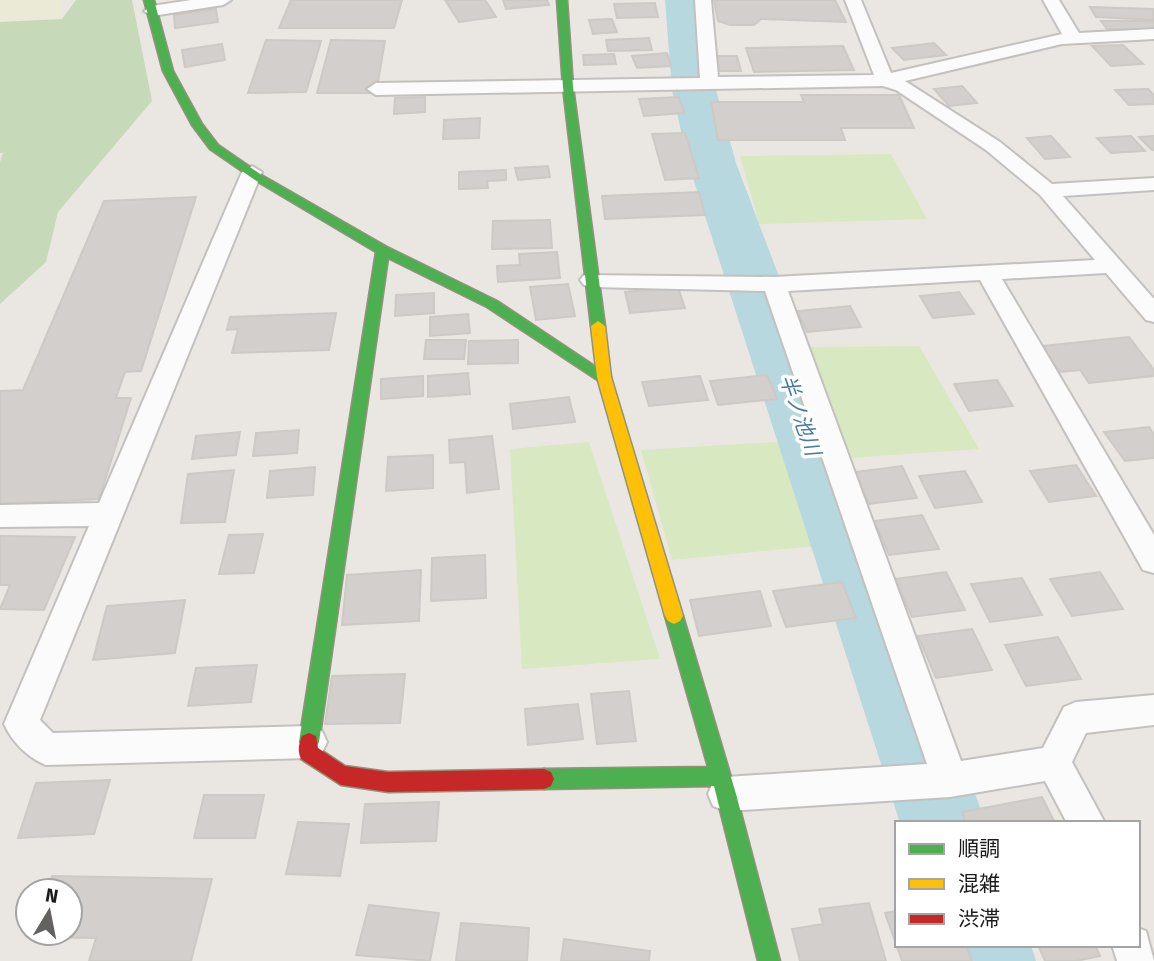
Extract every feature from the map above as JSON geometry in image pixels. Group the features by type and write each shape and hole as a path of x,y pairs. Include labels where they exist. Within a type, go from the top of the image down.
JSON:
{"street":[{"path":"223,0 150,6 168,71 197,125 214,147 252,173 383,250 492,304 604,377"},
{"path":"562,0 568,87 604,377 723,785 769,961"},
{"path":"703,0 709,83"},
{"path":"853,0 886,80 903,86 993,146 1047,191 1154,314"},
{"path":"1051,0 1073,38"},
{"path":"376,89 886,80 1073,38 1135,35 1151,41"},
{"path":"252,173 21,724 46,750 310,742"},
{"path":"1047,191 1154,184"},
{"path":"383,250 308,752 341,775 388,782 723,785 950,780 1055,763"},
{"path":"592,280 774,284 1112,266"},
{"path":"987,273 1154,561"},
{"path":"774,284 950,780"},
{"path":"0,516 109,514"},
{"path":"1055,763 1076,718 1154,710"},
{"path":"1055,763 1086,821"}],"green space":[{"path":"0,0 62,0 62,19 0,22"},
{"path":"76,0 132,0 152,101 58,212 46,262 0,304 0,162 3,153 0,153 0,22 62,19"},
{"path":"891,154 927,219 759,224 740,156"},
{"path":"919,346 979,449 836,459 801,347"},
{"path":"790,441 826,545 672,560 641,450"},
{"path":"589,442 660,659 522,669 510,449"}],"building":[{"path":"291,0 402,0 394,28 279,28"},
{"path":"445,0 485,0 496,17 459,22"},
{"path":"503,0 547,0 549,5 506,9"},
{"path":"714,0 835,0 846,22 761,19 754,25 730,25 718,21"},
{"path":"655,3 658,17 617,18 614,4"},
{"path":"1090,7 1153,9 1154,20 1096,17"},
{"path":"216,9 218,22 175,28 174,15"},
{"path":"612,19 617,32 593,34 589,20"},
{"path":"1101,21 1154,21 1154,29 1107,29"},
{"path":"649,38 652,50 608,51 606,40"},
{"path":"266,40 321,41 306,92 248,93"},
{"path":"331,40 385,41 376,93 317,93"},
{"path":"934,43 946,55 904,60 892,48"},
{"path":"222,44 225,60 185,67 182,50"},
{"path":"1123,45 1143,64 1111,66 1092,46"},
{"path":"843,46 854,70 754,72 746,48"},
{"path":"667,53 671,66 637,68 632,56"},
{"path":"614,54 616,64 584,65 583,55"},
{"path":"715,56 737,56 741,71 718,71"},
{"path":"962,86 977,103 949,106 934,89"},
{"path":"1148,89 1154,95 1154,104 1129,105 1115,90"},
{"path":"801,95 899,95 914,128 841,128 845,140 718,140 711,102 804,102"},
{"path":"425,97 425,112 394,114 395,98"},
{"path":"679,97 684,113 644,116 639,99"},
{"path":"480,118 479,138 443,139 444,120"},
{"path":"685,133 699,178 665,180 652,134"},
{"path":"1051,136 1070,157 1045,159 1027,138"},
{"path":"1131,136 1145,151 1111,153 1097,138"},
{"path":"1154,136 1154,150 1139,137"},
{"path":"548,166 550,177 518,180 515,168"},
{"path":"506,170 506,180 487,181 488,188 459,189 459,172"},
{"path":"699,192 705,215 605,219 602,196"},
{"path":"196,197 141,371 125,372 116,398 131,398 99,499 0,504 0,391 23,390 104,201"},
{"path":"550,220 552,248 492,249 493,221"},
{"path":"557,252 560,278 498,282 497,266 520,265 519,254"},
{"path":"568,284 575,316 536,320 530,287"},
{"path":"678,287 685,308 630,313 625,292"},
{"path":"959,292 974,314 933,318 920,296"},
{"path":"434,293 434,313 395,316 396,295"},
{"path":"850,306 861,327 807,332 797,311"},
{"path":"336,313 329,350 232,353 238,329 227,330 230,317"},
{"path":"468,314 470,333 430,336 430,317"},
{"path":"1129,337 1154,370 1154,376 1089,383 1080,370 1060,372 1042,346"},
{"path":"426,340 466,340 464,359 424,359"},
{"path":"518,340 518,363 468,364 469,341"},
{"path":"468,373 470,394 428,397 428,376"},
{"path":"767,375 777,399 718,405 710,381"},
{"path":"423,376 423,396 381,399 381,379"},
{"path":"700,376 708,400 649,406 642,382"},
{"path":"997,380 1013,406 969,411 954,384"},
{"path":"569,397 575,422 513,429 510,404"},
{"path":"1149,427 1154,434 1154,458 1125,461 1104,432"},
{"path":"299,430 297,453 253,456 256,433"},
{"path":"240,432 236,455 192,459 196,436"},
{"path":"492,436 499,489 467,493 465,462 450,463 449,440"},
{"path":"433,455 433,488 386,491 388,457"},
{"path":"1076,465 1096,496 1049,502 1030,471"},
{"path":"902,466 917,498 869,504 855,472"},
{"path":"315,467 313,495 267,498 270,471"},
{"path":"234,470 225,522 181,523 188,474"},
{"path":"965,471 982,502 935,508 919,476"},
{"path":"922,515 939,549 889,555 874,521"},
{"path":"263,534 254,573 219,574 229,535"},
{"path":"0,536 75,537 44,610 0,609 10,585 0,585"},
{"path":"485,555 486,598 431,601 432,558"},
{"path":"421,570 419,621 342,625 347,575"},
{"path":"946,572 965,610 912,617 895,579"},
{"path":"1100,572 1123,609 1072,616 1050,579"},
{"path":"1022,578 1042,615 990,622 971,584"},
{"path":"842,582 856,618 786,627 773,591"},
{"path":"760,591 771,626 699,636 690,600"},
{"path":"185,600 175,653 93,660 107,606"},
{"path":"972,629 992,670 936,678 918,636"},
{"path":"1058,637 1081,679 1026,686 1005,645"},
{"path":"257,665 251,702 188,706 196,668"},
{"path":"405,674 400,723 325,724 332,676"},
{"path":"629,691 636,741 597,744 591,694"},
{"path":"578,704 583,739 528,745 525,709"},
{"path":"110,780 94,834 18,838 36,783"},
{"path":"204,795 264,795 255,838 194,838"},
{"path":"1042,797 1054,821 965,821 962,812"},
{"path":"439,802 436,841 361,843 365,804"},
{"path":"298,822 349,824 340,876 286,874"},
{"path":"52,876 212,879 191,961 89,961 96,938 84,938 84,877"},
{"path":"869,903 886,961 800,961 792,929 823,924 819,909"},
{"path":"369,905 439,913 430,961 356,955"},
{"path":"895,911 895,941 885,913"},
{"path":"461,923 529,928 527,961 456,961"},
{"path":"564,939 650,951 649,961 561,961"},
{"path":"897,947 967,947 972,961 902,961"},
{"path":"1039,947 1096,947 1100,956 1076,961 1045,961"}],"waterway":[{"name":"半ノ池川","path":"684,0 694,90 712,163 942,821"},
{"name":"半ノ池川","path":"985,947 989,961"}],"traffic: fast":[{"path":"149,0 168,71 197,125 214,147 259,178 383,250 492,304 604,377"},
{"path":"562,0 568,87 598,326"},
{"path":"309,742 383,250"},
{"path":"674,616 726,794 769,961"},
{"path":"544,779 720,776"}],"traffic: slow":[{"path":"598,326 604,377 674,616"}],"traffic: jam":[{"path":"309,742 308,752 341,775 388,782 544,779"}]}
